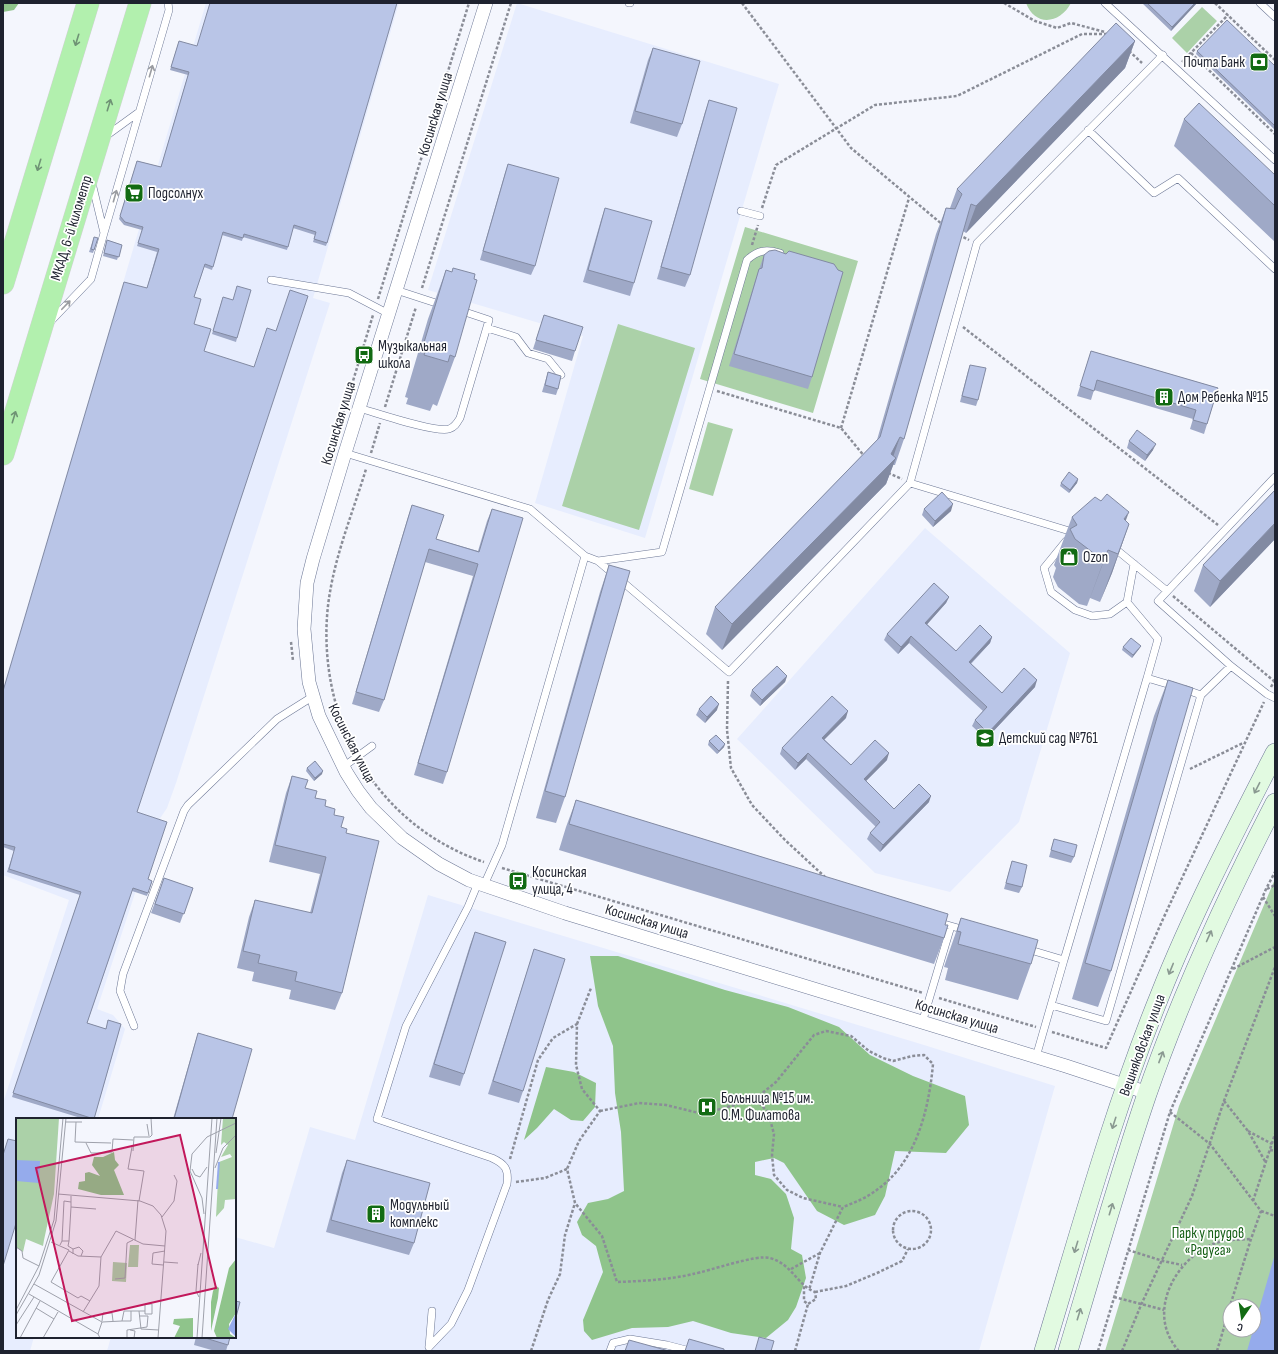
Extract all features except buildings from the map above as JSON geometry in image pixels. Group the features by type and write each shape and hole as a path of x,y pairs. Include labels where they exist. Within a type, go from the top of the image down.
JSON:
{"highway":[{"path":"3,283 88,3"},
{"name":"МКАД, 6-й километр","path":"3,454 140,3"}],"main road":[{"name":"Вешняковская улица","path":"1044,1351 1126,1086 1154,1009 1200,901 1275,753"},
{"name":"Вешняковская улица","path":"1068,1351 1148,1093 1176,1018 1218,917 1275,803"}],"street":[{"name":"Косинская улица","path":"486,3 345,453 313,559 307,588 305,650 312,696 327,734 343,767 371,808 402,838 439,864 481,884 565,913 1036,1057 1148,1093"},
{"path":"1154,1009 1155,1018 1161,1024 1170,1024 1176,1018"}],"lane":[{"path":"40,333 91,279 169,10 168,3"},
{"path":"1105,3 1275,160"},
{"path":"1260,3 1275,17"},
{"path":"345,453 530,509 585,556 598,561 729,672 910,482 977,244 1162,55"},
{"path":"98,142 140,112"},
{"path":"1088,130 1154,193 1178,178 1275,269"},
{"path":"89,172 104,233"},
{"path":"741,211 760,216"},
{"path":"598,561 662,552 747,260 755,252 768,250 789,256"},
{"path":"271,280 349,293 389,314"},
{"path":"359,408 434,429 448,429 455,426 460,418 489,320 396,290"},
{"path":"487,328 516,337 528,353 548,359 561,374"},
{"path":"1275,477 1158,601 1231,666 1267,694 1275,698"},
{"path":"910,482 1072,533 1084,533"},
{"path":"1072,533 1044,568 1051,592 1075,610 1092,616 1110,614 1127,602 1134,564"},
{"path":"1107,542 1167,591"},
{"path":"428,1349 450,1324 468,1290 507,1184 508,1172 503,1163 492,1158 377,1119 406,1026 468,907 493,865 502,844 585,556"},
{"path":"1036,1057 1158,639 1127,602"},
{"path":"1051,1005 1106,1021 1201,695 1231,666"},
{"path":"1147,678 1201,695"},
{"path":"134,1026 120,991 122,974 184,811 188,805 277,719 312,696"},
{"path":"343,767 372,746"},
{"path":"928,919 973,933"},
{"path":"922,1022 951,926"},
{"path":"1019,947 1064,960"},
{"path":"428,1349 432,1311"},
{"path":"610,1351 614,1343 630,1339 667,1345 690,1351"}],"path":[{"path":"511,3 334,576 328,616 329,668 342,726 357,756 371,779 382,794 410,821 445,845 493,865 1106,1048 1162,919 1243,743 1267,694 1275,682 1167,591"},
{"path":"742,3 851,148 909,198 949,229"},
{"path":"1004,3 1035,21 1057,28 1071,23 1110,34 1116,38"},
{"path":"1215,3 1275,60"},
{"path":"1177,68 1228,16"},
{"path":"776,165 875,105 957,96 1082,34 1110,34"},
{"path":"1126,48 1148,69"},
{"path":"1191,53 1275,134"},
{"path":"841,428 909,198"},
{"path":"954,232 959,235"},
{"path":"956,322 1224,530"},
{"path":"710,389 841,428 869,461"},
{"path":"885,472 910,482"},
{"path":"729,672 727,730 731,768 752,805 785,840 819,872 830,880"},
{"path":"1178,774 1243,743"},
{"path":"1098,1351 1170,1112 1263,896 1275,872"},
{"path":"1266,890 1275,885"},
{"path":"1263,896 1275,916"},
{"path":"1232,970 1275,947"},
{"path":"1122,1351 1141,1305 1163,1261 1192,1196 1224,1101 1275,967"},
{"path":"591,988 577,1024 576,1065 582,1089 600,1111"},
{"path":"508,1172 511,1152 538,1060 553,1038 577,1024"},
{"path":"755,1099 768,1112 774,1134 772,1155 774,1175 787,1190 803,1198 843,1207 864,1198 880,1188 900,1167 922,1126 930,1094 933,1064 924,1055 912,1056 893,1061 883,1058 850,1036 826,1031 814,1035 776,1082 755,1099 703,1114 666,1106 639,1103 600,1111 579,1142 567,1169 575,1203 602,1236 617,1282 653,1280 692,1275 736,1262 770,1257 791,1269 804,1286 815,1292 846,1286 877,1273 902,1261 908,1249"},
{"path":"1224,1101 1248,1131 1266,1163"},
{"path":"1170,1112 1210,1144 1261,1212 1275,1216"},
{"path":"1248,1131 1272,1144"},
{"path":"1252,1202 1275,1134"},
{"path":"1270,1150 1275,1151"},
{"path":"507,1184 545,1178 567,1169"},
{"path":"535,1351 531,1351 548,1300 560,1274 565,1235 575,1203"},
{"path":"809,1290 820,1253 843,1207"},
{"path":"913,1211 921,1213 927,1218 931,1224 932,1232 929,1240 924,1246 916,1250 908,1249 896,1242 893,1229 899,1216 906,1212 913,1211"},
{"path":"1233,1298 1261,1212"},
{"path":"1179,1351 1166,1330 1164,1310 1165,1301 1172,1280 1182,1265 1212,1244 1229,1240 1251,1239"},
{"path":"1128,1250 1163,1261 1182,1265"},
{"path":"791,1269 820,1253"},
{"path":"804,1286 804,1301 808,1304"},
{"path":"795,1351 808,1304 816,1299 815,1292"},
{"path":"1114,1297 1164,1310"},
{"path":"1217,1351 1222,1334"}],"shaded area":[{"path":"206,3 399,3 313,298 330,303 176,783 167,808 159,820 97,1009 113,1015 125,1029 98,1118 16,1118 16,1338 34,1338 30,1351 3,1351 3,1103 69,900 3,875 3,688"},
{"path":"517,3 779,84 645,538 535,503 583,336 428,290"},
{"path":"925,528 1070,653 1019,822 950,892 875,873 737,739"},
{"name":"Больница №15 им. О.М. Филатова","path":"428,895 1055,1086 979,1351 107,1351 111,1338 236,1338 236,1237 274,1248 310,1127 355,1140"}],"green space":[{"path":"3,3 19,3 14,10 3,12"},
{"path":"1026,3 1071,3 1061,15 1054,19 1048,20 1035,16 1030,11"},
{"path":"1202,7 1217,21 1187,53 1172,38"},
{"path":"745,227 858,261 813,413 700,379"},
{"path":"618,324 695,348 639,530 562,506"},
{"path":"708,422 733,429 713,496 689,489"},
{"name":"Парк у прудов «Радуга»","path":"1275,879 1275,1351 1105,1351 1179,1106"},
{"path":"590,956 618,956 725,990 788,1007 839,1027 870,1055 913,1076 965,1096 969,1125 946,1153 895,1151 885,1196 875,1215 844,1225 817,1211 784,1163 774,1158 755,1162 755,1175 771,1179 786,1194 794,1218 791,1249 802,1255 806,1278 796,1307 788,1320 766,1338 731,1333 693,1321 668,1327 632,1328 592,1340 584,1331 583,1320 603,1272 596,1246 582,1235 577,1222 588,1203 608,1199 624,1191 621,1132 615,1093 613,1046 598,1006"},
{"path":"546,1067 574,1072 596,1083 595,1107 583,1121 571,1120 554,1109 524,1140"}],"water":[{"path":"1275,1254 1275,1351 1247,1351 1251,1338 1262,1338 1262,1299"}],"place":[{"name":"Почта Банк","path":"1259,62"},
{"name":"Подсолнух","path":"134,193"},
{"name":"Музыкальная школа","path":"364,355"},
{"name":"Дом Ребенка №15","path":"1164,397"},
{"name":"Ozon","path":"1069,557"},
{"name":"Детский сад №761","path":"985,738"},
{"name":"Косинская улица, 4","path":"518,881"},
{"name":"Больница №15 им. О.М. Филатова","path":"707,1107"},
{"name":"Модульный комплекс","path":"376,1214"}]}
